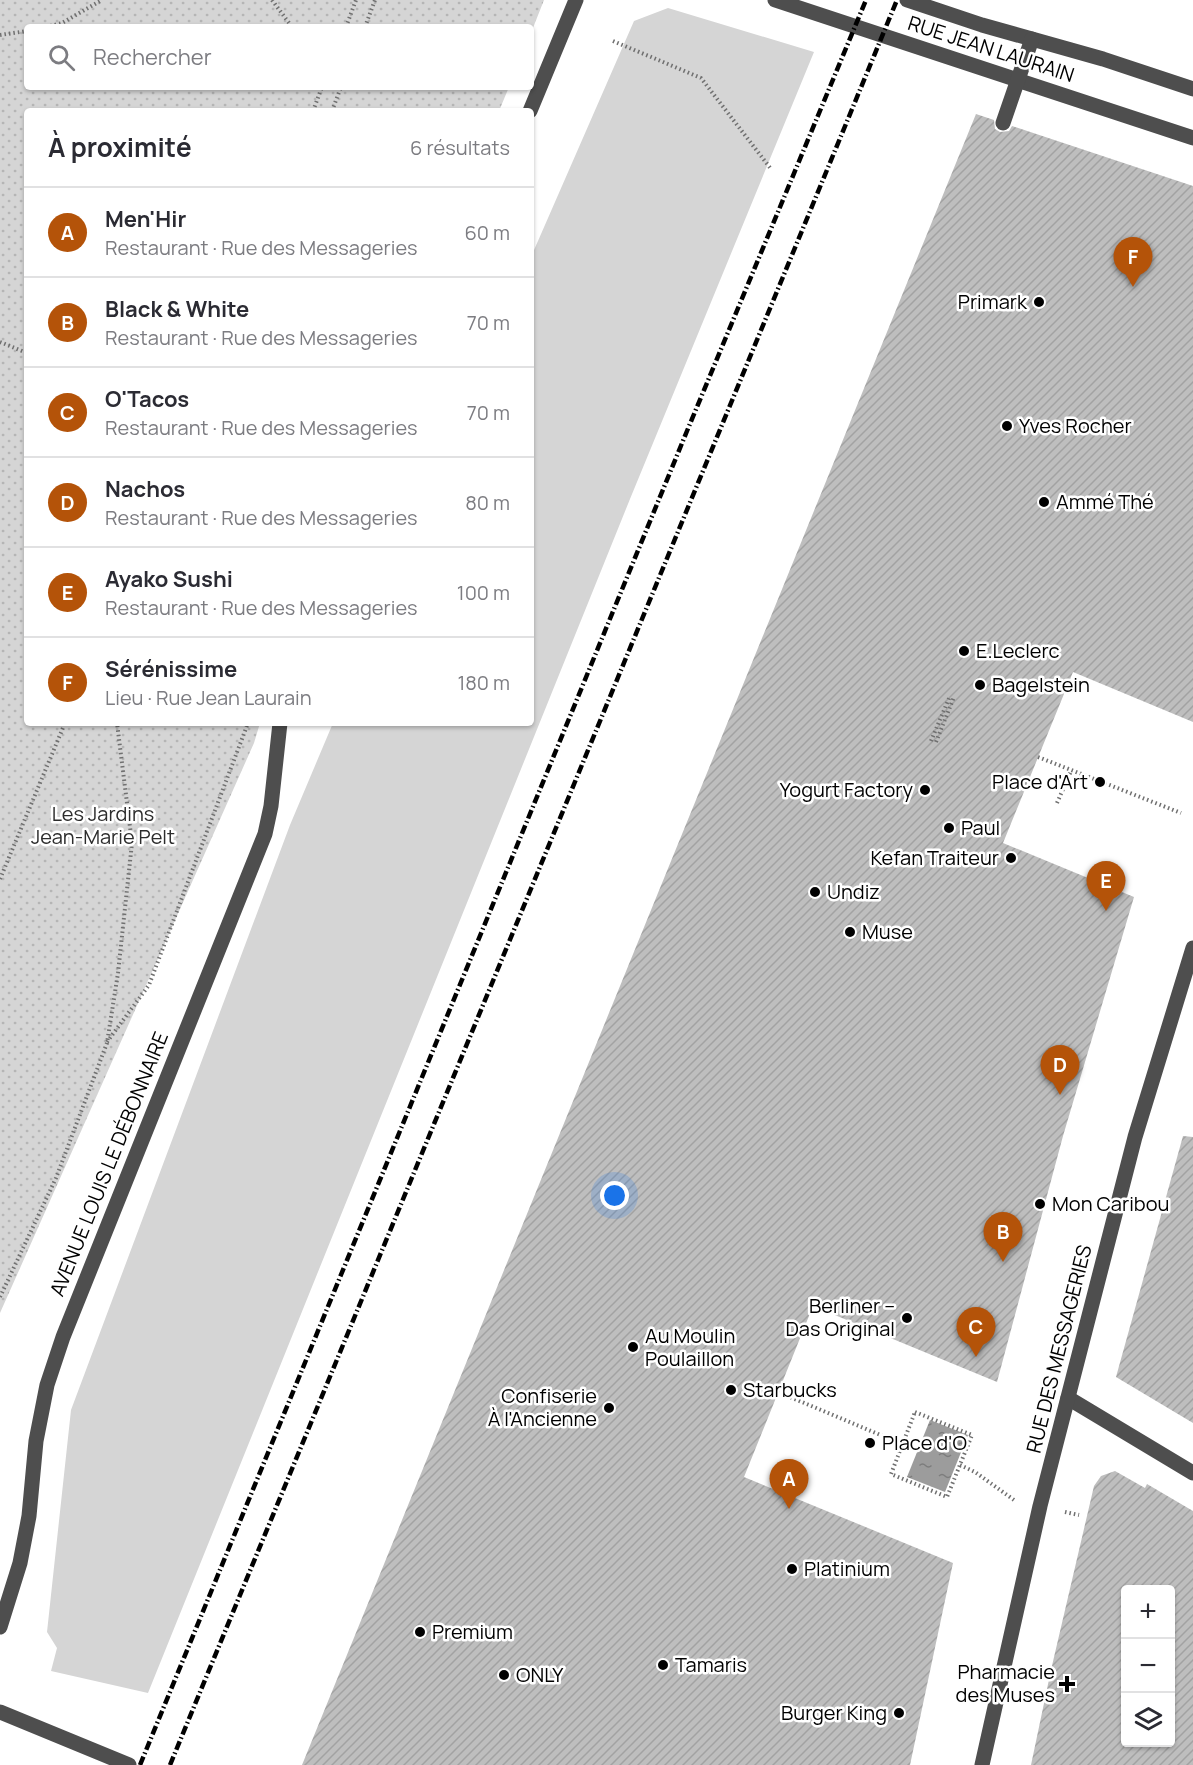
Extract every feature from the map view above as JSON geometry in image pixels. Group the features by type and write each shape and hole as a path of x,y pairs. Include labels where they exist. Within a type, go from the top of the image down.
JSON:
{"street":[{"path":"531,108 576,0"},
{"name":"RUE JEAN LAURAIN","path":"775,0 1193,138"},
{"name":"RUE JEAN LAURAIN","path":"907,0 982,25 1103,59 1193,89"},
{"path":"1003,123 1032,39"},
{"name":"AVENUE LOUIS LE DÉBONNAIRE","path":"0,1627 8,1607 29,1516 36,1441 51,1372 63,1336 265,834 271,806 280,726"},
{"name":"RUE DES MESSAGERIES","path":"982,1765 1040,1506 1135,1137 1193,948"},
{"path":"1068,1398 1193,1473"},
{"path":"0,1712 129,1765"}],"path":[{"path":"58,24 102,0"},
{"path":"272,0 290,24"},
{"path":"347,24 356,0"},
{"path":"366,24 375,0"},
{"path":"0,35 24,31"},
{"path":"613,41 701,78 771,169"},
{"path":"314,108 321,90"},
{"path":"333,108 340,90"},
{"path":"0,342 24,352"},
{"path":"934,742 952,697"},
{"path":"0,879 64,726"},
{"path":"0,1297 56,1178 107,1043 118,973 132,843 117,726"},
{"path":"107,1043 149,985 247,726"},
{"path":"1038,757 1181,813"},
{"path":"1057,803 1071,771"},
{"path":"778,1392 903,1444"},
{"path":"915,1412 972,1435 947,1497 891,1474 903,1444 915,1412"}],"green space":[{"name":"Les Jardins Jean-Marie Pelt","path":"0,0 544,0 534,25 24,24 24,90 508,90 500,108 24,108 24,726 259,726 254,743 0,1313"},
{"path":"668,8 814,52 630,499 148,1693 51,1671 57,1648 47,1632 71,1410 290,825 332,726 534,726 534,250 634,21"}],"water":[{"path":"930,1420 968,1435 945,1492 907,1477"}],"building":[{"name":"Muse","path":"976,114 994,120 995,129 1000,132 1009,131 1012,126 1193,186 1193,722 1073,672 1003,843 1134,897 1063,1136 997,1382 813,1306 744,1477 953,1563 910,1765 302,1765"},
{"path":"1183,1136 1193,1137 1193,1423 1116,1377"},
{"path":"1115,1471 1145,1488 1147,1484 1193,1511 1193,1765 1031,1765 1094,1486 1101,1476"}],"railway":[{"path":"140,1765 866,0"},
{"path":"170,1765 897,0"}],"place":[{"name":"Sérénissime","path":"1133,287"},
{"name":"Primark","path":"1039,302"},
{"name":"Yves Rocher","path":"1007,426"},
{"name":"Ammé Thé","path":"1044,502"},
{"name":"E.Leclerc","path":"964,651"},
{"name":"Bagelstein","path":"980,685"},
{"name":"Place d'Art","path":"1100,782"},
{"name":"Yogurt Factory","path":"925,790"},
{"name":"Paul","path":"949,828"},
{"name":"Kefan Traiteur","path":"1011,858"},
{"name":"Undiz","path":"815,892"},
{"name":"Ayako Sushi","path":"1106,911"},
{"name":"Muse","path":"850,932"},
{"name":"Nachos","path":"1060,1095"},
{"name":"Mon Caribou","path":"1040,1204"},
{"name":"Black & White","path":"1003,1262"},
{"name":"Berliner – Das Original","path":"907,1318"},
{"name":"Au Moulin Poulaillon","path":"633,1347"},
{"name":"O'Tacos","path":"976,1357"},
{"name":"Starbucks","path":"731,1390"},
{"name":"Confiserie À l'Ancienne","path":"609,1408"},
{"name":"Place d'O","path":"870,1443"},
{"name":"Men'Hir","path":"789,1509"},
{"name":"Platinium","path":"792,1569"},
{"name":"Premium","path":"420,1632"},
{"name":"Tamaris","path":"663,1665"},
{"name":"ONLY","path":"504,1675"},
{"name":"Pharmacie des Muses","path":"1067,1684"},
{"name":"Burger King","path":"899,1713"}]}
